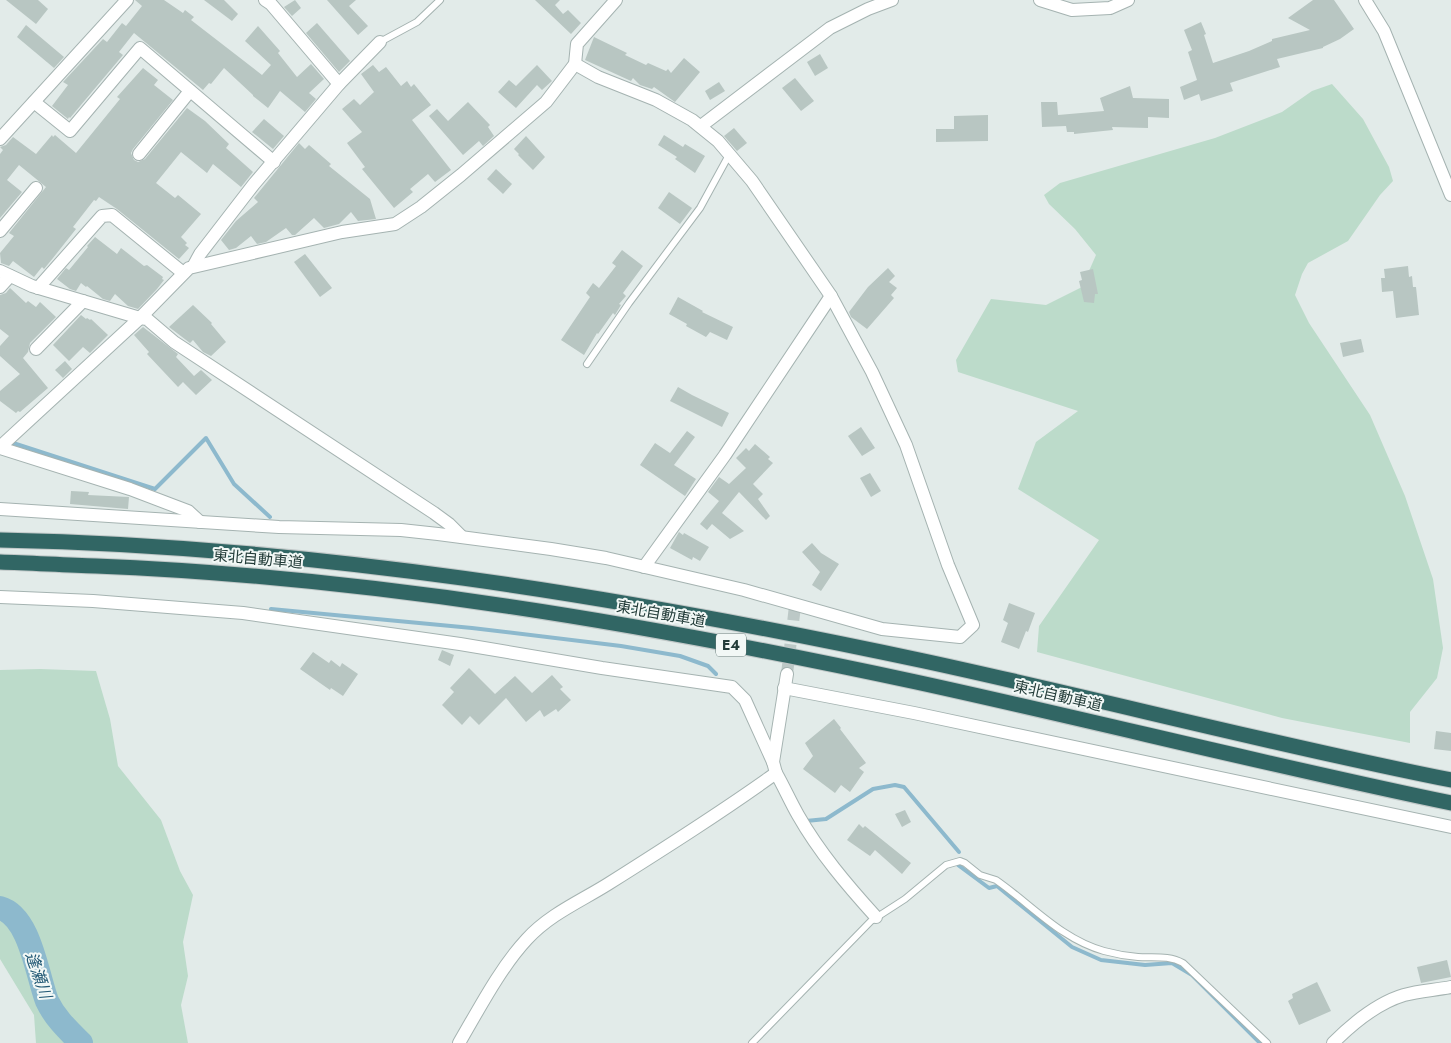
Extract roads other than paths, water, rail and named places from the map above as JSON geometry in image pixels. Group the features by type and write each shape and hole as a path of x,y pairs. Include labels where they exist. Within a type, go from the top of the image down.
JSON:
{"highway":[{"name":"東北自動車道","path":"0,540 144,545 340,562 556,591 720,620 922,661 1451,780"},
{"name":"東北自動車道","path":"0,562 141,568 296,580 394,590 553,613 716,641 914,682 1451,803"}],"street":[{"path":"0,139 127,0"},
{"path":"264,0 271,4 339,84"},
{"path":"200,522 188,511 130,489 0,447 140,318 182,272 194,266 342,232 395,224 421,207 546,102 576,64 578,44 616,0"},
{"path":"701,126 830,28 868,9 892,0"},
{"path":"1040,0 1072,10 1110,8 1128,0"},
{"path":"1365,0 1384,31 1451,195"},
{"path":"194,266 200,254 254,184 339,84 380,42"},
{"path":"34,102 70,130 140,48 274,162"},
{"path":"0,508 200,522 401,530 462,537 551,549 644,566 744,590 882,629 960,637 973,625 948,565 906,445 872,372 831,296 752,181 701,126 656,100 598,77 576,64"},
{"path":"139,154 190,91"},
{"path":"0,231 36,188"},
{"path":"38,288 102,216 112,215 182,272"},
{"path":"0,287 5,273 38,288 151,321 182,347 434,513 462,537"},
{"path":"644,566 725,455 831,296"},
{"path":"36,349 83,301"},
{"path":"0,597 93,601 243,613 460,644 732,687 745,700 773,772 798,815 839,875 876,917"},
{"path":"459,1043 490,990 526,940 538,928 564,909 606,885 728,807 773,772 787,674"},
{"path":"784,688 914,713 1451,828"},
{"path":"1333,1043 1368,1012 1403,996 1451,987"}],"lane":[{"path":"380,42 417,22 440,0"},
{"path":"587,364 629,303 700,208 729,155"},
{"path":"752,1043 876,917 905,899 946,866 960,861 980,874 998,882 1050,923 1078,940 1111,953 1137,957 1173,958 1183,963 1267,1043"}],"waterway":[{"path":"13,443 155,489 206,438 234,484 270,517"},
{"path":"271,609 472,628 621,646 680,656 708,666 716,674"},
{"path":"806,821 826,819 873,789 895,785 904,787 959,852"},
{"path":"958,865 989,888 997,886 1072,947 1101,960 1145,965 1172,963 1192,975 1260,1043"},
{"name":"逢瀬川","path":"0,908 10,913 19,922 31,948 50,1007 81,1043"}],"tunnel":[{"path":"787,674 795,606"}]}
